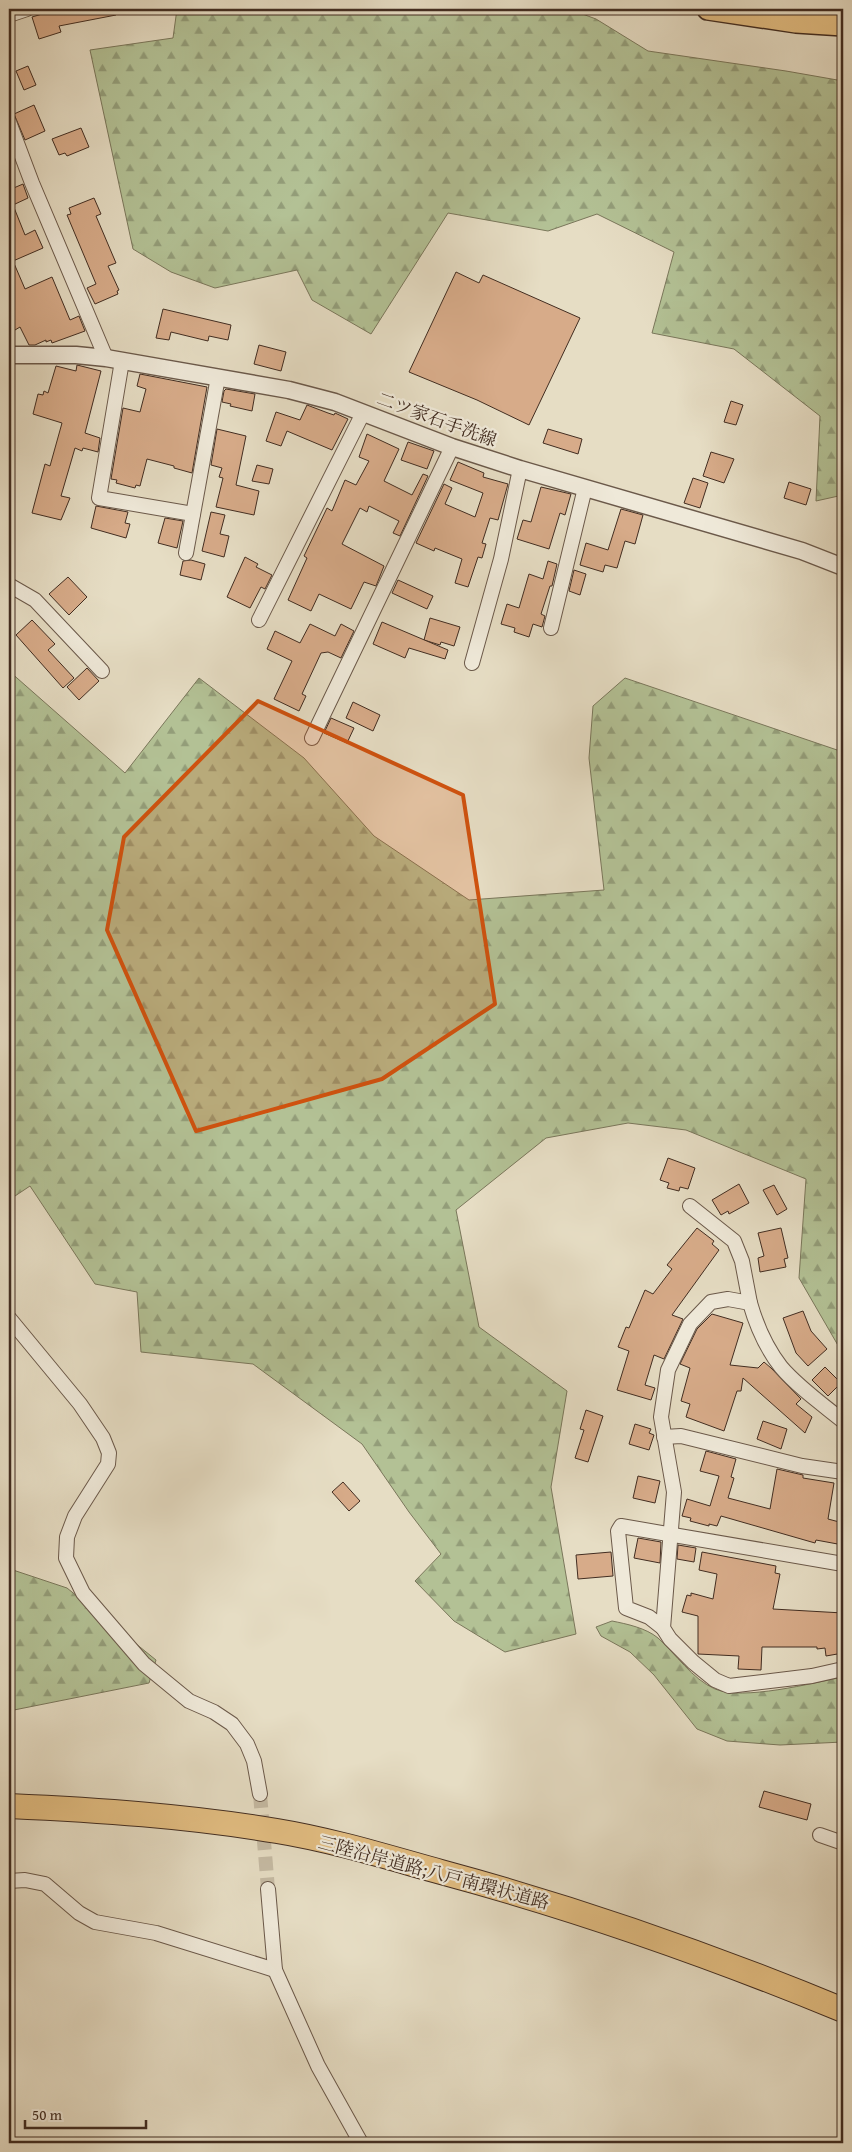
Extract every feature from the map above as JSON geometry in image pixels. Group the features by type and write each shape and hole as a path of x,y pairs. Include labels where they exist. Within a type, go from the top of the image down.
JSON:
{"highway":[{"name":"三陸沿岸道路;八戸南環状道路","path":"9,1806 83,1809 214,1821 279,1831 376,1854 504,1889 676,1944 843,2010"}],"main road":[{"path":"708,9 796,22 843,25"}],"street":[{"path":"9,15 27,9"},
{"path":"9,122 32,183 114,359 99,498 193,514"},
{"name":"二ツ家石手洗線","path":"9,355 76,355 114,359 289,390 336,402 452,447 520,469 802,551 843,567"},
{"path":"186,553 218,377"},
{"path":"259,620 364,413"},
{"path":"312,738 452,447"},
{"path":"472,663 501,559 520,469"},
{"path":"551,628 585,488"},
{"path":"9,585 35,600 102,671"},
{"path":"690,1206 734,1241 742,1261 754,1318 781,1366 812,1396 843,1421"},
{"path":"663,1628 674,1492 661,1417 668,1370 690,1324 710,1302 728,1299 750,1303"},
{"path":"9,1318 80,1404 103,1438 109,1453 108,1464 75,1516 67,1537 66,1558 83,1593 144,1664 189,1701 214,1712 232,1724 247,1744 254,1761 260,1794"},
{"path":"664,1437 681,1436 802,1466 843,1472"},
{"path":"843,1564 626,1526 621,1526 618,1531 626,1608 649,1617 663,1628 670,1639 693,1662 715,1680 730,1686 812,1676 843,1669"},
{"path":"820,1835 843,1843"},
{"path":"9,1881 25,1880 45,1884 79,1913 95,1922 156,1933 275,1970"},
{"path":"268,1889 275,1970 318,2066 361,2143"}],"highlighted area":[{"path":"258,701 463,795 495,1004 382,1079 196,1131 107,930 124,837"}],"green space":[{"path":"177,9 569,9 596,19 648,51 843,81 843,495 816,501 820,416 734,349 652,333 674,252 597,214 548,231 448,213 371,334 312,300 297,270 215,288 171,272 133,249 90,50 173,38"},
{"path":"9,671 125,773 199,678 304,758 374,836 469,900 604,890 589,758 593,706 625,678 843,752 843,1354 799,1278 806,1179 686,1130 628,1123 546,1138 456,1210 479,1327 567,1391 551,1487 576,1634 505,1652 454,1621 415,1581 441,1554 362,1444 253,1364 141,1352 137,1292 95,1284 30,1186 9,1200"},
{"path":"9,1565 13,1570 67,1588 156,1660 149,1683 9,1711"},
{"path":"612,1621 636,1627 658,1638 699,1679 715,1689 727,1692 742,1693 778,1690 843,1677 843,1742 780,1745 727,1741 697,1729 654,1675 630,1652 601,1636 596,1627"}],"building":[{"path":"59,9 116,9 116,15 59,26 61,32 39,39 32,17"},
{"path":"28,66 36,85 24,90 16,71"},
{"path":"34,105 45,131 25,140 14,114"},
{"path":"81,128 89,147 67,156 65,153 59,155 52,139"},
{"path":"23,184 28,198 13,205 25,235 35,230 43,248 13,261 25,289 52,277 70,320 79,316 85,331 52,343 51,340 46,342 46,340 35,345 29,345 20,327 15,330 9,316 9,190"},
{"path":"94,198 101,214 96,216 116,263 108,266 119,290 117,291 118,294 95,304 87,288 96,284 67,215 71,214 69,208"},
{"path":"456,272 479,283 483,275 580,318 529,425 477,400 409,372"},
{"path":"163,309 231,325 228,340 209,336 208,341 171,332 169,340 156,338"},
{"path":"259,345 286,352 281,371 254,364"},
{"path":"77,365 101,371 85,433 100,438 98,452 83,448 82,451 75,448 61,496 70,498 61,520 32,513 45,464 50,466 62,423 33,414 38,394 43,395 44,391 48,393 56,366 76,371"},
{"path":"140,374 207,387 192,473 147,459 140,486 136,485 135,488 116,483 117,480 111,479 123,408 140,412 146,389 137,386"},
{"path":"226,389 255,394 252,411 230,406 231,404 222,402"},
{"path":"731,401 743,405 736,425 724,422"},
{"path":"307,405 348,419 332,450 287,431 281,446 266,441 276,412 300,420"},
{"path":"217,429 246,436 236,485 259,491 254,515 216,507 223,478 219,477 222,468 211,465"},
{"path":"548,429 582,439 578,454 543,443"},
{"path":"367,434 399,449 384,481 412,495 423,474 428,476 400,536 393,533 399,521 369,506 367,512 360,508 342,544 384,566 376,586 364,582 351,609 319,594 311,611 288,600 307,558 304,556 327,508 332,511 345,480 356,485 369,461 359,457"},
{"path":"408,442 434,451 427,469 401,460"},
{"path":"711,452 734,459 724,483 703,476"},
{"path":"458,462 484,473 483,477 508,484 498,520 490,518 482,543 486,544 482,558 478,557 468,587 455,583 462,559 435,548 434,551 416,543 444,484 452,488 445,504 475,517 483,493 450,480"},
{"path":"257,465 273,469 269,484 252,481"},
{"path":"693,478 708,483 700,508 684,503"},
{"path":"789,482 811,489 806,505 784,498"},
{"path":"541,487 571,494 565,515 560,513 549,549 517,539 523,520 531,522"},
{"path":"96,506 128,512 125,523 130,524 126,538 91,528"},
{"path":"621,509 643,515 635,544 625,541 617,568 605,565 603,572 580,565 586,543 608,550"},
{"path":"211,512 225,515 220,534 229,536 224,557 202,551"},
{"path":"165,518 183,521 177,548 158,543"},
{"path":"245,557 258,564 256,567 272,575 265,589 261,587 250,608 227,597"},
{"path":"191,560 205,564 201,580 180,575 183,561"},
{"path":"548,561 557,564 552,586 550,586 541,614 545,616 542,627 533,624 529,637 514,632 515,628 501,624 507,604 519,608 529,574 543,579"},
{"path":"574,570 586,574 580,595 569,591"},
{"path":"68,577 87,597 69,615 49,594"},
{"path":"398,580 433,596 427,609 392,593"},
{"path":"430,618 460,627 454,646 441,642 440,645 424,640"},
{"path":"32,620 55,644 48,650 74,678 63,688 16,635"},
{"path":"382,622 448,650 445,659 409,648 405,658 373,644"},
{"path":"310,624 335,636 341,624 354,631 341,658 328,652 321,653 302,694 306,696 299,711 274,699 292,661 267,649 275,631 300,643"},
{"path":"87,668 99,681 79,700 67,687"},
{"path":"353,702 380,715 373,731 346,718"},
{"path":"331,718 354,728 347,743 324,733"},
{"path":"668,1158 695,1168 688,1189 680,1187 679,1191 667,1188 669,1183 660,1180"},
{"path":"739,1184 749,1203 729,1214 728,1211 721,1215 712,1200"},
{"path":"774,1185 787,1209 777,1215 763,1190"},
{"path":"697,1228 714,1241 712,1244 719,1250 672,1315 683,1319 664,1359 654,1355 645,1385 655,1388 651,1400 617,1390 629,1351 618,1347 626,1327 629,1328 645,1290 653,1294 672,1269 667,1265"},
{"path":"781,1228 788,1258 784,1259 786,1267 760,1272 758,1258 764,1256 758,1233"},
{"path":"803,1311 811,1331 827,1349 808,1366 796,1353 783,1318"},
{"path":"712,1314 743,1323 730,1365 758,1368 764,1362 771,1368 801,1399 796,1404 812,1417 805,1433 743,1378 741,1391 737,1391 724,1431 686,1417 690,1404 681,1401 690,1368 680,1364 697,1329"},
{"path":"825,1367 841,1383 828,1396 812,1380"},
{"path":"586,1410 603,1416 588,1462 575,1458 584,1430 580,1429"},
{"path":"763,1421 787,1429 781,1449 757,1439"},
{"path":"635,1424 651,1429 649,1433 654,1435 649,1450 629,1444"},
{"path":"706,1451 736,1459 731,1477 734,1478 728,1498 770,1509 777,1469 803,1475 803,1478 834,1483 828,1519 843,1523 843,1545 816,1540 815,1543 721,1516 717,1526 709,1524 709,1526 690,1521 691,1518 682,1516 687,1499 710,1506 719,1476 700,1471"},
{"path":"638,1476 660,1481 655,1503 633,1498"},
{"path":"343,1482 360,1501 349,1511 332,1492"},
{"path":"638,1538 661,1542 660,1563 634,1558"},
{"path":"678,1545 696,1548 694,1562 677,1559"},
{"path":"611,1552 613,1576 578,1579 576,1555"},
{"path":"702,1552 776,1566 775,1573 780,1574 773,1609 843,1613 843,1653 826,1656 825,1648 762,1647 761,1670 738,1669 739,1656 698,1654 698,1616 682,1612 687,1595 691,1596 691,1593 713,1599 717,1574 699,1570"},
{"path":"764,1791 811,1804 807,1820 759,1807"}],"tunnel":[{"path":"260,1794 268,1889"}]}
